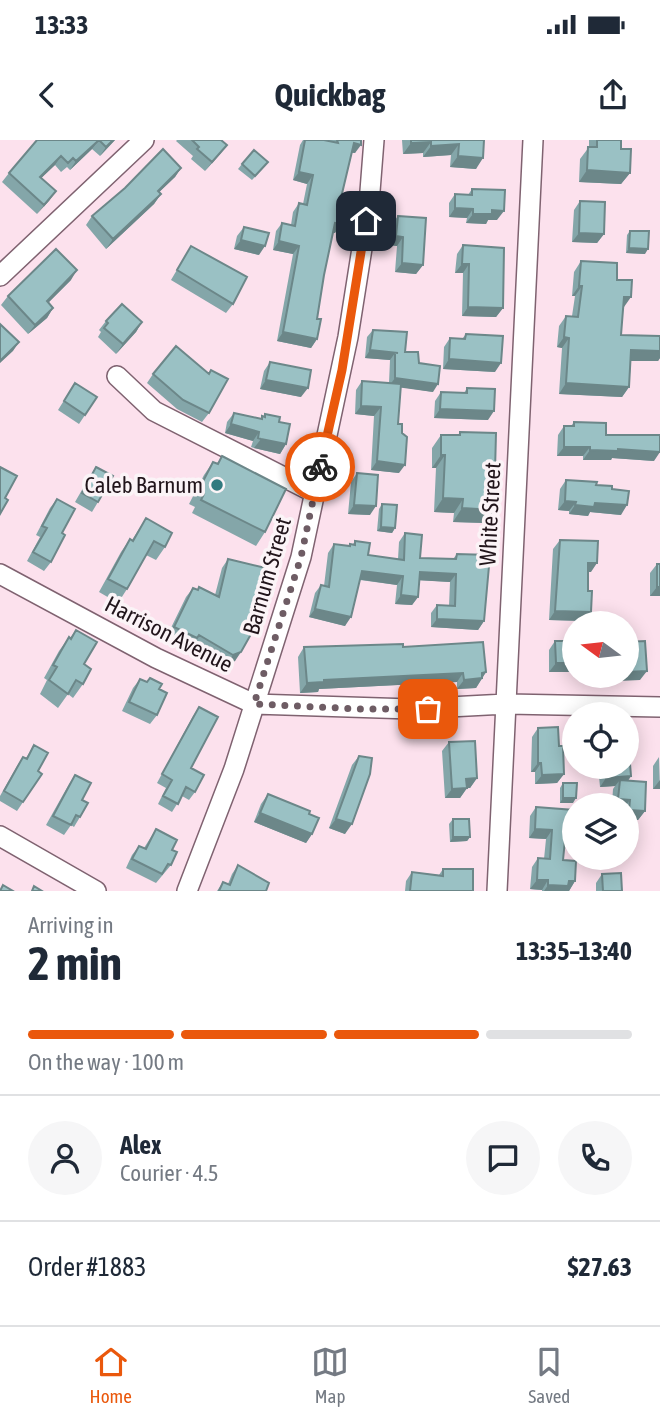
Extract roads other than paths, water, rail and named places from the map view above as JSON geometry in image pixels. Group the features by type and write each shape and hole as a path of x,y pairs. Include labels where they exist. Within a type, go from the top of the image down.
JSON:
{"street":[{"path":"0,276 144,140"},
{"name":"Barnum Street","path":"187,891 223,801 301,557 348,337 369,204 374,140"},
{"name":"White Street","path":"497,891 533,140"},
{"path":"117,376 155,411 314,493"},
{"name":"Harrison Avenue","path":"0,574 156,659 254,704 398,709 506,704 660,707"},
{"path":"0,836 96,891"}],"place":[{"name":"Caleb Barnum","path":"217,485"}]}
